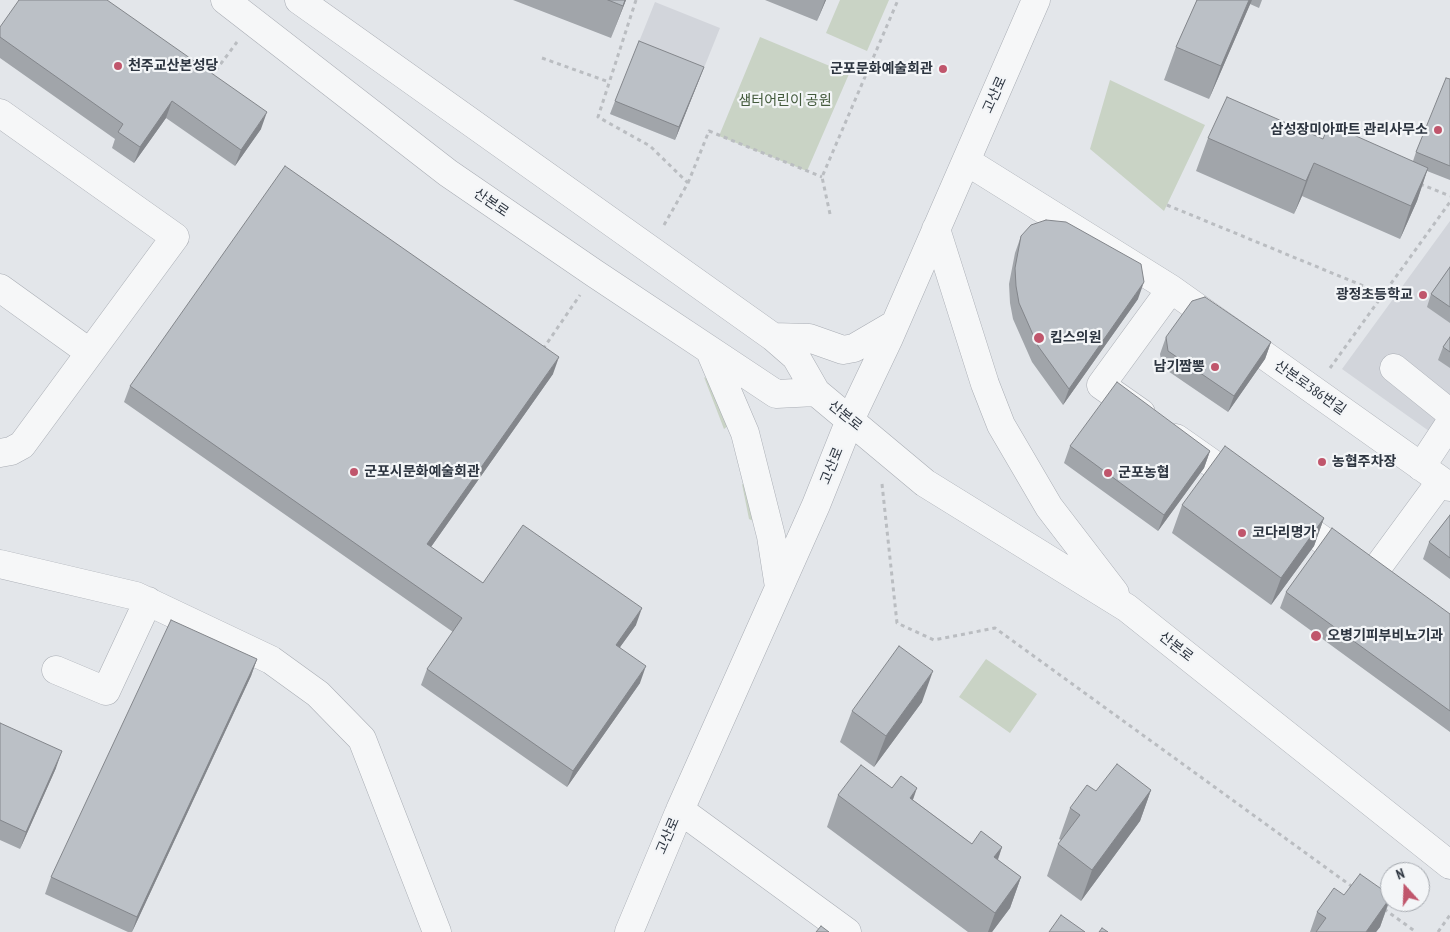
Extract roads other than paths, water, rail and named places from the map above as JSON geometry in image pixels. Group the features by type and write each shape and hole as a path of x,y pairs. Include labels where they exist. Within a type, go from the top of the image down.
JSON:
{"street":[{"name":"산본로","path":"225,0 448,173 594,273 776,394 816,392 925,483 1127,608 1450,864"},
{"path":"299,0 773,337 796,357 816,392"},
{"name":"고산로","path":"629,932 680,810 816,505 850,420 895,324 1036,0"},
{"path":"0,114 176,237 22,445 11,451 0,453"},
{"name":"산본로386번길","path":"966,162 1171,289 1437,478"},
{"path":"936,229 985,384 1001,424 1049,507 1127,608"},
{"path":"0,288 89,352"},
{"path":"1171,289 1102,385 1395,592"},
{"path":"773,337 809,338 843,350 854,348 895,324"},
{"path":"710,350 745,433 771,536 779,587"},
{"path":"1394,368 1450,412"},
{"path":"1372,575 1437,478 1450,423"},
{"path":"0,564 136,596 271,660 318,694 362,739 437,932"},
{"path":"56,670 106,691 148,602"},
{"path":"680,810 847,932"}],"place":[{"name":"천주교산본성당","path":"118,66"},
{"name":"군포문화예술회관","path":"943,69"},
{"name":"삼성장미아파트 관리사무소","path":"1438,130"},
{"name":"광정초등학교","path":"1423,295"},
{"name":"킴스의원","path":"1039,338"},
{"name":"남기짬뽕","path":"1215,367"},
{"name":"농협주차장","path":"1322,462"},
{"name":"군포시문화예술회관","path":"354,472"},
{"name":"군포농협","path":"1108,473"},
{"name":"코다리명가","path":"1242,533"},
{"name":"오병기피부비뇨기과","path":"1316,636"}],"park label":[{"name":"샘터어린이 공원","path":"785,101"}]}
